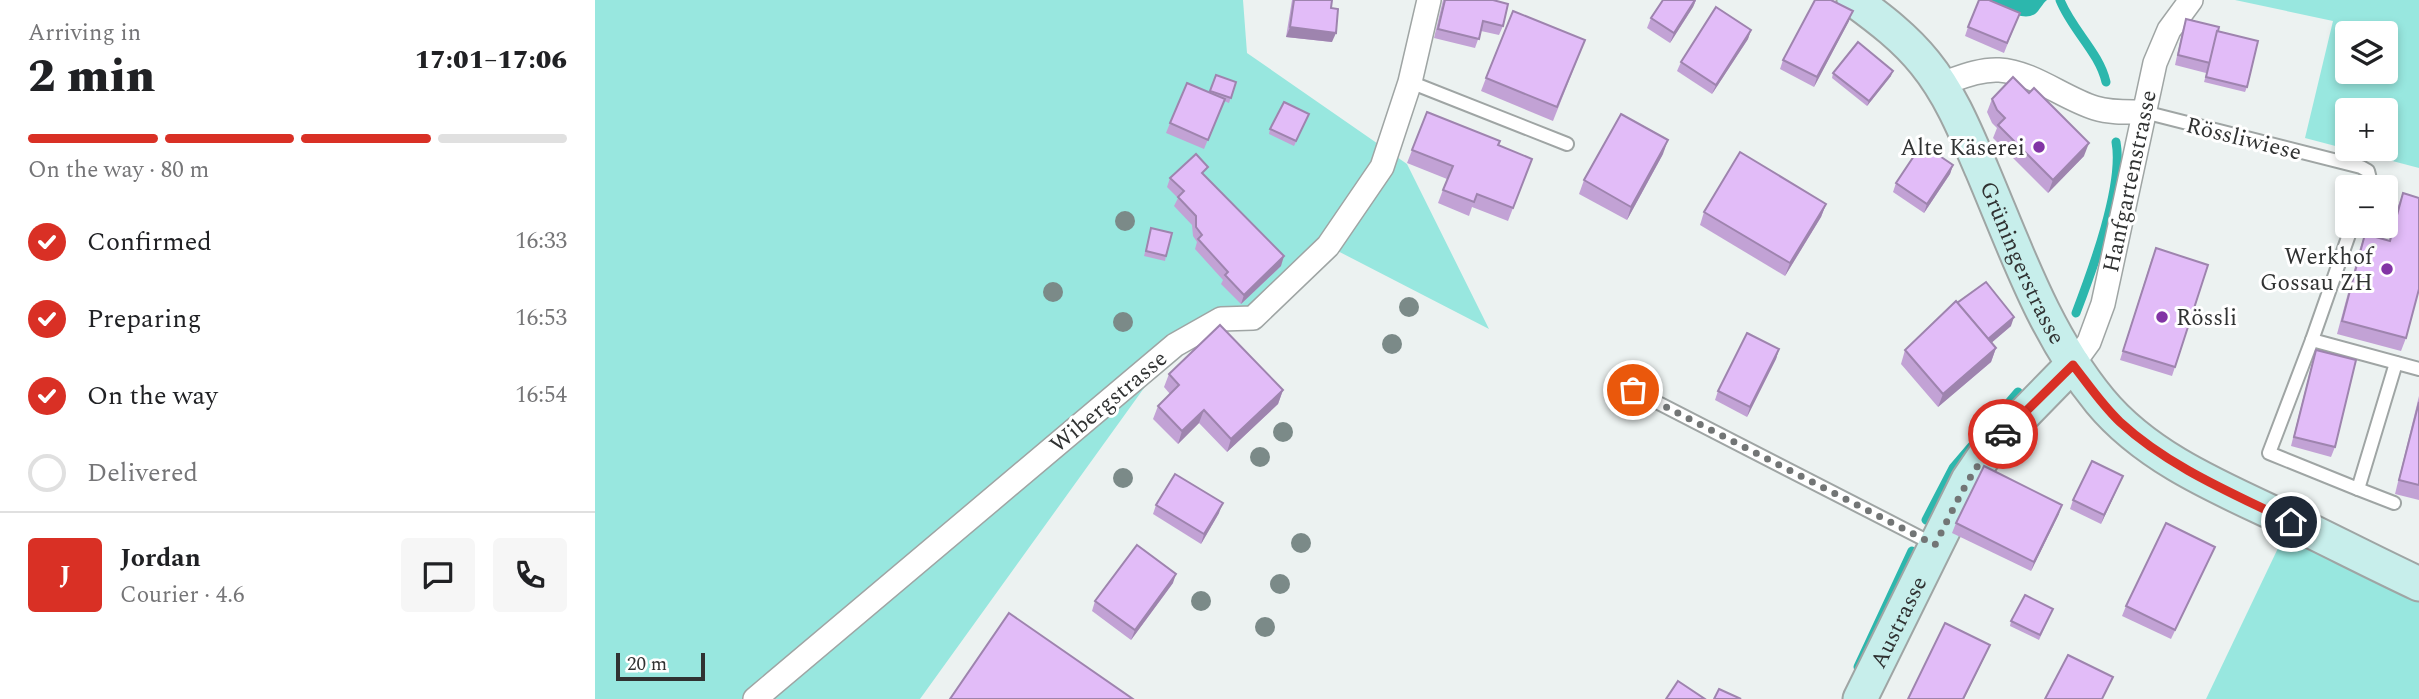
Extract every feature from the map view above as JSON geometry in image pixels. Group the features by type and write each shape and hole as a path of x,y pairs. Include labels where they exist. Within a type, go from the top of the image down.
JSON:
{"street":[{"name":"Wibergstrasse","path":"755,699 1175,345 1221,319 1253,318 1328,246 1382,167 1410,82 1429,0"},
{"name":"Grüningerstrasse","path":"1854,0 1906,41 1941,84 1961,121 2045,317 2073,365 2118,420 2171,461 2419,584"},
{"name":"Hanfgartenstrasse","path":"2073,365 2089,342 2103,304 2160,47 2191,0"},
{"path":"1941,84 1978,72 2000,70 2023,76 2095,108 2117,112 2144,112"},
{"name":"Austrasse","path":"1860,699 1968,480 1987,452 2073,365"}],"lane":[{"path":"1410,82 1567,144"},
{"name":"Rössliwiese","path":"2144,112 2361,167 2368,171 2369,175"},
{"path":"2349,238 2269,453 2394,503"},
{"path":"2312,340 2419,369"},
{"path":"2358,489 2396,363"},
{"path":"1633,390 1935,545"}],"shaded area":[{"path":"595,0 1243,0 1247,53 1407,164 1489,329 1328,246 1253,318 1175,345 920,699 595,699"},
{"path":"1991,0 2047,0 2035,14 2024,16 2006,10"},
{"path":"2235,0 2419,0 2419,168 2392,161 2398,161 2398,98 2335,98 2335,146 2305,138 2333,21"},
{"path":"2291,521 2419,584 2419,699 2206,699"}],"building":[{"path":"1294,0 1332,0 1331,8 1338,9 1336,33 1290,27"},
{"path":"1445,0 1493,0 1508,4 1503,26 1483,21 1479,39 1438,29"},
{"path":"1663,0 1695,0 1674,33 1651,18"},
{"path":"1815,0 1831,0 1853,11 1817,77 1783,60"},
{"path":"1979,0 1989,0 2020,13 2007,43 1968,27"},
{"path":"1716,7 1751,30 1716,85 1681,62"},
{"path":"1513,11 1585,40 1557,107 1486,78"},
{"path":"2186,19 2219,27 2210,63 2178,55"},
{"path":"2217,31 2258,41 2247,87 2206,77"},
{"path":"1858,42 1893,71 1869,101 1833,73"},
{"path":"1216,75 1236,82 1231,98 1210,91"},
{"name":"Alte Käserei","path":"2013,77 2029,93 2034,88 2089,143 2053,180 1998,125 2005,118 1992,99"},
{"path":"1187,83 1225,99 1208,140 1170,123"},
{"path":"1284,102 1309,114 1296,141 1270,129"},
{"path":"1427,112 1500,141 1498,145 1532,159 1513,208 1477,194 1474,202 1443,190 1453,166 1412,150"},
{"path":"1621,114 1668,140 1631,207 1584,180"},
{"path":"1922,144 1953,165 1927,204 1896,183"},
{"path":"1740,152 1826,204 1790,263 1704,212"},
{"path":"1196,154 1208,167 1202,173 1284,256 1244,295 1225,275 1228,272 1198,239 1202,235 1196,227 1196,216 1178,197 1184,191 1170,178"},
{"name":"Werkhof Gossau ZH","path":"2403,193 2419,198 2419,289 2406,338 2342,321 2364,238 2390,241 2391,238 2398,238 2398,211"},
{"path":"1151,228 1172,233 1166,256 1146,251"},
{"name":"Rössli","path":"2156,248 2208,265 2175,367 2123,351"},
{"path":"1986,282 2014,317 1988,339 1957,303"},
{"path":"1956,301 1996,348 1943,394 1905,350"},
{"path":"1220,325 1283,390 1231,439 1204,410 1182,431 1158,406 1179,385 1169,374"},
{"path":"1747,333 1779,349 1750,407 1718,391"},
{"path":"2316,350 2356,360 2335,447 2294,437"},
{"path":"2419,402 2419,485 2399,480"},
{"path":"2092,461 2123,476 2104,515 2073,500"},
{"path":"1984,466 2062,505 2034,562 1956,523"},
{"path":"1175,474 1223,503 1204,534 1156,505"},
{"path":"2166,523 2215,547 2175,630 2126,606"},
{"path":"1137,545 1176,574 1135,630 1095,601"},
{"path":"2025,595 2053,609 2040,635 2011,621"},
{"path":"1009,613 1133,699 950,699"},
{"path":"1945,623 1990,645 1963,699 1908,699"},
{"path":"2068,655 2113,677 2102,699 2045,699"},
{"path":"1678,681 1705,699 1666,699"},
{"path":"1719,689 1741,699 1714,699"}],"waterway":[{"path":"2060,0 2098,61 2106,82"},
{"path":"2076,313 2098,252 2111,204 2117,160 2116,142"},
{"path":"1926,520 1953,468 2018,392"},
{"path":"1858,667 1912,551"}],"way so far":[{"path":"1633,390 1935,545 1968,480 2003,434"}],"place":[{"name":"Alte Käserei","path":"2039,147"},
{"name":"Werkhof Gossau ZH","path":"2387,269"},
{"name":"Rössli","path":"2162,317"}],"route":[{"path":"2003,434 2073,365 2118,420 2160,454 2188,471 2291,522"}]}
